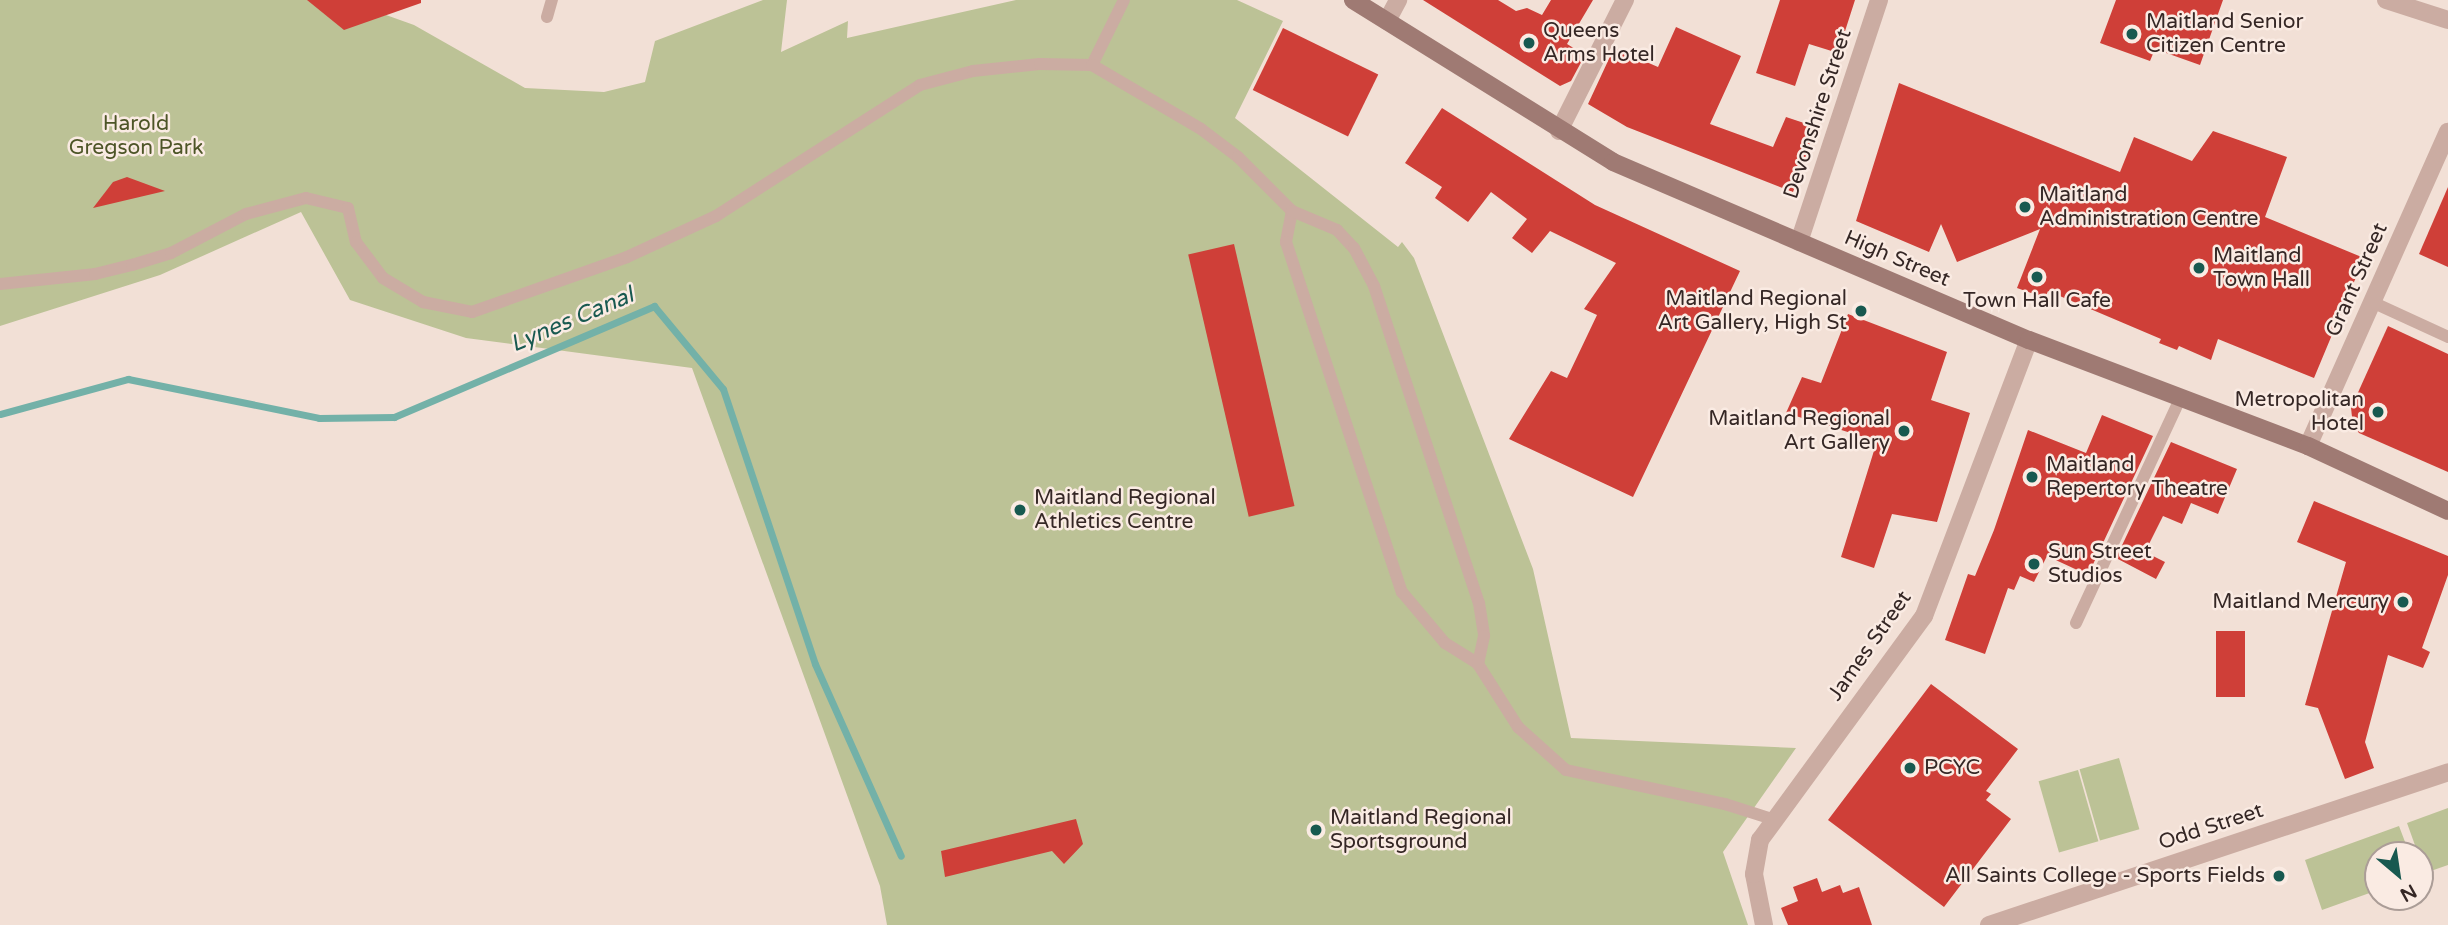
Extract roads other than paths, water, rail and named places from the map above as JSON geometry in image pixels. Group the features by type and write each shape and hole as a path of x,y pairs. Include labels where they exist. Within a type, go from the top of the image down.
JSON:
{"main road":[{"name":"High Street","path":"1353,0 1559,131 1613,162 2029,340 2308,446 2448,511"}],"street":[{"path":"1387,21 1398,0"},
{"path":"1559,131 1625,0"},
{"name":"Devonshire Street","path":"1799,243 1879,0"},
{"path":"2386,0 2448,20"},
{"name":"Grant Street","path":"2308,446 2448,132"},
{"name":"James Street","path":"1765,925 1754,856 1772,819 1924,616 2029,340"},
{"name":"Odd Street","path":"1989,925 2448,772"}],"lane":[{"path":"547,17 552,0"},
{"path":"1092,65 1124,0"},
{"path":"0,284 132,265 171,253 246,214 306,198 348,208 356,242 383,278 423,302 472,312 627,257 716,216 920,85 973,71 1040,64 1092,65 1201,129 1238,157 1292,211 1337,229 1374,286 1479,603 1485,636 1478,664"},
{"path":"1292,211 1286,242 1402,592 1444,643 1478,664 1518,727 1566,770 1725,804 1772,819"},
{"path":"2372,302 2448,337"},
{"path":"2076,623 2180,399"}],"waterway":[{"name":"Lynes Canal","path":"0,414 128,379 319,418 394,417 654,306 723,389 815,664 901,856"}],"place":[{"name":"Maitland Senior Citizen Centre","path":"2132,34"},
{"name":"Queens Arms Hotel","path":"1529,43"},
{"name":"Maitland Administration Centre","path":"2025,207"},
{"name":"Maitland Town Hall","path":"2199,268"},
{"name":"Town Hall Cafe","path":"2037,277"},
{"name":"Maitland Regional Art Gallery, High St","path":"1861,311"},
{"name":"Metropolitan Hotel","path":"2378,412"},
{"name":"Maitland Regional Art Gallery","path":"1904,431"},
{"name":"Maitland Repertory Theatre","path":"2032,477"},
{"name":"Maitland Regional Athletics Centre","path":"1020,510"},
{"name":"Sun Street Studios","path":"2034,564"},
{"name":"Maitland Mercury","path":"2403,602"},
{"name":"PCYC","path":"1910,768"},
{"name":"Maitland Regional Sportsground","path":"1316,830"},
{"name":"All Saints College - Sports Fields","path":"2279,876"}],"park label":[{"name":"Harold Gregson Park","path":"136,136"}]}
